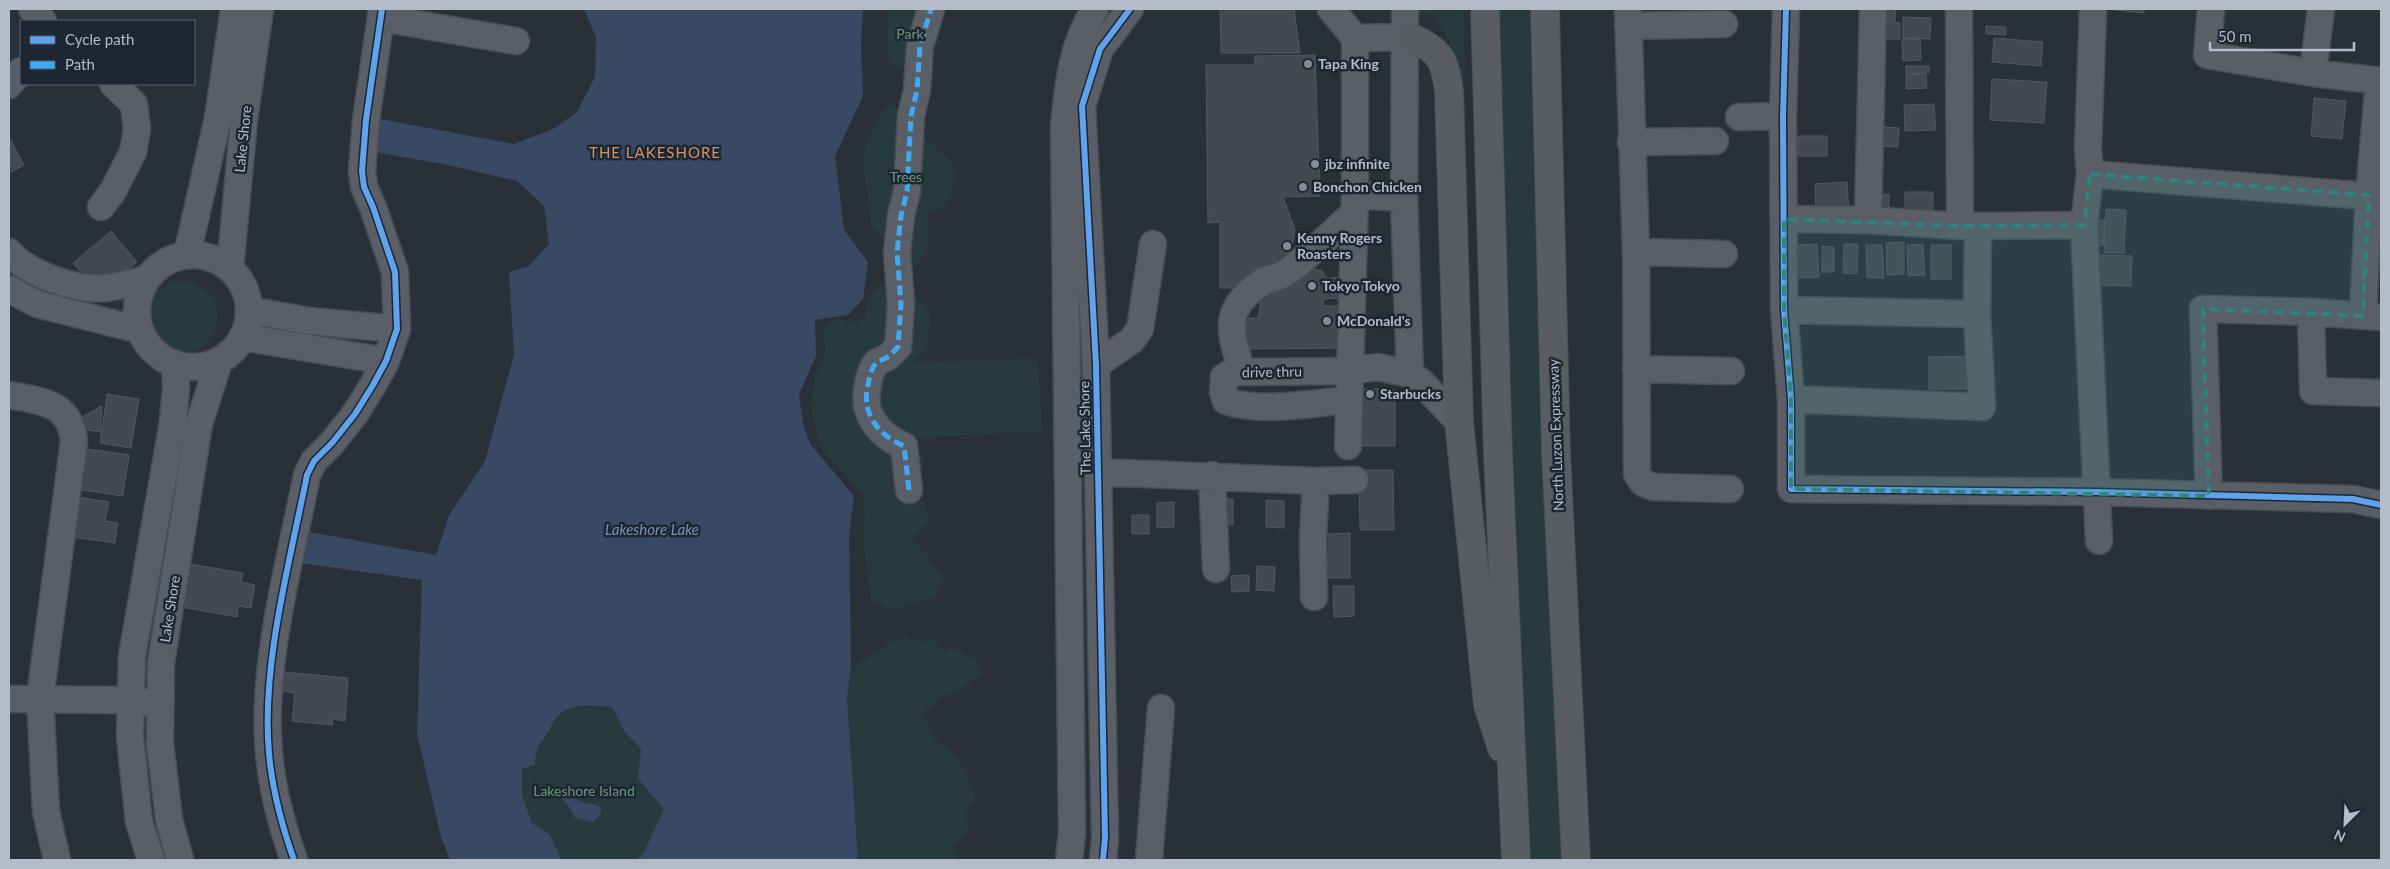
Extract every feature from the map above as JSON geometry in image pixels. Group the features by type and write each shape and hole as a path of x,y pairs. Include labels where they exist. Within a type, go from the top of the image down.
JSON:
{"highway":[{"path":"1484,9 1498,454 1516,860"},
{"name":"North Luzon Expressway","path":"1545,9 1556,453 1576,860"},
{"path":"1410,38 1431,47 1442,59 1449,91 1459,422 1488,704 1513,783"}],"street":[{"path":"32,9 43,20"},
{"name":"Lake Shore","path":"187,256 218,118 234,9"},
{"name":"Lake Shore","path":"230,269 244,120 260,9"},
{"path":"909,490 904,446 892,441 879,429 870,418 865,403 870,376 877,362 887,358 898,347 901,304 897,252 907,191 911,116 917,90 920,46 931,9"},
{"name":"The Lake Shore","path":"1069,860 1072,834 1064,126 1068,84 1076,46 1095,9"},
{"name":"The Lake Shore","path":"1103,860 1105,838 1096,376 1082,106 1100,49 1130,9"},
{"path":"1331,9 1355,38 1354,204 1348,371 1348,446"},
{"path":"1405,9 1410,38 1404,198 1410,374 1421,382 1459,422"},
{"path":"1786,9 1783,116 1784,310 1791,399 1791,489 2097,492 2353,499 2381,505"},
{"path":"1868,220 1873,9"},
{"path":"1791,399 1982,407 1978,314 1969,226 1959,9"},
{"path":"2093,9 2088,149 2090,174 2084,225 2099,541"},
{"path":"2209,496 2203,308 2311,312 2372,317 2380,81 2313,73 2207,55 2211,9"},
{"path":"2313,73 2321,9"},
{"path":"294,860 284,832 269,754 267,709 276,635 309,468 354,414 386,361 397,328 395,272 373,207 364,187 362,171 366,120 382,14 516,41"},
{"path":"1724,24 1628,18 1636,252 1637,474 1643,483 1654,487 1730,489"},
{"path":"1355,38 1410,38"},
{"path":"9,85 20,72"},
{"path":"102,207 134,152 138,130 134,104 114,85"},
{"path":"1739,118 1783,116"},
{"path":"1632,142 1714,141"},
{"path":"2090,174 2375,196"},
{"path":"1242,372 1231,338 1231,318 1242,300 1264,281 1283,275 1354,204 1404,198"},
{"path":"1784,219 1868,220 1969,226 2084,225"},
{"path":"1068,386 1096,376 1132,340 1140,329 1153,244"},
{"path":"9,252 32,270 60,282 104,288 147,279"},
{"path":"1636,252 1724,254"},
{"path":"187,256 210,258 230,269 243,288 249,310 242,337 232,351 219,361 206,366 192,367 175,364 160,356 148,345 140,330 137,313 139,294 147,279 158,267 172,259 187,256"},
{"path":"9,289 37,304 140,330"},
{"path":"249,310 309,321 397,328"},
{"path":"1784,310 1978,314"},
{"path":"2311,312 2313,391 2381,393"},
{"path":"282,342 283,316"},
{"path":"242,337 282,342 386,361"},
{"name":"Lake Shore","path":"180,860 168,820 160,744 161,663 199,424 219,361"},
{"name":"Lake Shore","path":"151,860 139,822 130,737 132,656 173,422 176,388 175,364"},
{"name":"drive thru","path":"1349,400 1255,406 1238,405 1226,401 1223,392 1224,377 1229,374 1242,372 1348,371 1378,367 1410,374"},
{"path":"1636,369 1731,371"},
{"path":"9,395 48,403 66,416 72,429 74,441 40,698 46,811 57,860"},
{"path":"1098,472 1212,475 1316,481 1355,480"},
{"path":"1212,475 1216,569"},
{"path":"1314,597 1313,537 1316,481"},
{"path":"9,698 161,703"},
{"path":"1149,860 1161,708"}],"highlighted area":[{"path":"2090,174 2369,195 2363,316 2203,309 2209,496 1791,489 1791,399 1784,310 1784,219 1960,226 2084,225"}],"green space":[{"name":"Park","path":"888,9 933,9 930,22 941,43 921,55 915,70 899,68 888,62"},
{"path":"1413,9 1463,9 1474,463 1456,71 1450,42 1435,16 1413,12"},
{"path":"1495,9 1535,9 1567,860 1529,860 1508,417"},
{"name":"Trees","path":"891,105 907,116 914,130 947,157 958,174 944,208 927,213 929,240 917,266 899,258 893,237 883,238 871,224 864,166 865,149 881,112"},
{"path":"182,281 202,287 212,297 218,317 212,337 202,347 182,353 162,347 152,337 146,317 152,297 162,287"},
{"path":"885,283 917,296 925,305 930,316 930,328 927,333 928,347 912,363 1037,358 1043,431 915,438 911,447 922,455 923,467 911,493 925,502 929,524 919,530 912,540 924,551 944,579 938,595 913,605 897,608 880,605 871,601 865,556 863,494 822,449 812,416 811,399 815,377 826,352 823,329 833,320 842,319 850,324 866,318 870,298"},
{"path":"906,638 920,642 934,639 944,653 951,648 978,661 982,674 957,691 942,695 934,705 923,713 934,740 956,757 966,773 973,791 975,801 964,816 969,832 955,845 959,860 858,860 847,697 851,668 895,640"},
{"name":"Lakeshore Island","path":"571,707 611,707 625,733 641,749 638,779 665,809 643,854 635,860 562,860 550,835 532,823 522,795 522,769 535,765 536,748 547,735 556,718"}],"water":[{"name":"Lakeshore Lake","path":"584,9 863,9 861,45 863,96 835,156 844,230 868,262 863,299 848,315 815,320 816,356 799,394 803,424 811,445 854,496 849,534 851,668 847,697 858,860 635,860 643,854 664,809 638,779 641,749 625,733 612,707 582,706 569,709 557,717 538,748 535,765 522,769 522,795 532,823 550,835 562,860 450,860 441,837 417,734 422,580 300,563 304,531 436,555 449,515 485,461 514,355 509,272 529,266 549,244 544,206 517,181 448,165 352,148 359,115 514,144 553,129 577,112 595,77 596,37"},
{"path":"565,791 582,802 599,806 601,812 599,816 593,822 575,818 568,805 562,799 562,793"}],"building":[{"path":"1220,9 1294,9 1300,53 1221,53"},
{"path":"1881,9 1896,9 1895,22 1880,21"},
{"path":"2108,9 2144,9 2144,13"},
{"path":"1903,17 1931,18 1930,39 1903,38"},
{"path":"1876,23 1900,23 1900,39 1876,39"},
{"path":"1986,26 2006,27 2006,35 1986,34"},
{"path":"1994,38 2043,42 2041,66 1992,62"},
{"path":"1902,39 1920,39 1921,60 1903,61"},
{"path":"1315,55 1320,196 1283,197 1295,229 1293,242 1287,257 1275,273 1269,267 1253,270 1253,279 1241,278 1240,288 1220,288 1220,222 1208,223 1206,65 1254,65 1255,56"},
{"path":"1906,66 1929,66 1929,73 1906,74"},
{"path":"1926,74 1927,88 1906,89 1906,75"},
{"path":"1992,79 2047,82 2044,123 1990,120"},
{"path":"2314,98 2346,101 2342,139 2311,136"},
{"path":"1934,104 1936,130 1905,131 1904,105"},
{"path":"1873,126 1899,128 1898,147 1872,146"},
{"path":"1798,136 1827,136 1827,156 1798,156"},
{"path":"9,137 24,165 9,173"},
{"path":"1847,182 1849,214 1816,216 1815,184"},
{"path":"1905,192 1933,192 1933,217 1905,217"},
{"path":"1889,194 1889,212 1873,213 1872,195"},
{"path":"2106,209 2126,210 2124,253 2104,253"},
{"path":"2090,220 2105,220 2103,246 2089,245"},
{"path":"111,231 137,262 111,284 92,284 73,263"},
{"path":"1904,242 1904,274 1887,275 1886,243"},
{"path":"1817,244 1819,277 1794,278 1793,245"},
{"path":"1844,244 1858,244 1857,274 1843,273"},
{"path":"1923,244 1925,275 1908,276 1907,245"},
{"path":"1866,245 1882,245 1884,278 1867,278"},
{"path":"1931,245 1951,245 1951,279 1931,279"},
{"path":"1822,246 1834,247 1834,272 1822,272"},
{"path":"2092,255 2132,256 2131,286 2090,285"},
{"path":"1307,267 1322,271 1327,278 1339,278 1340,298 1324,299 1323,306 1345,306 1343,348 1251,349 1242,334 1249,318 1258,318 1262,295"},
{"path":"1970,356 1970,389 1929,389 1929,357"},
{"path":"1357,389 1395,389 1395,446 1358,446"},
{"path":"107,394 139,399 131,448 100,443"},
{"path":"102,406 100,432 81,429 82,417"},
{"path":"81,448 129,455 123,496 75,489"},
{"path":"1359,470 1393,470 1394,530 1360,530"},
{"path":"72,496 109,502 105,521 118,523 115,543 65,536"},
{"path":"1216,499 1233,499 1233,525 1216,525"},
{"path":"1266,500 1284,501 1284,528 1266,527"},
{"path":"1174,502 1174,527 1157,528 1157,503"},
{"path":"1132,515 1149,515 1149,534 1132,534"},
{"path":"1350,533 1350,578 1329,578 1329,534"},
{"path":"189,564 243,573 241,582 255,585 251,608 238,606 237,617 182,607"},
{"path":"1257,566 1275,567 1274,591 1256,590"},
{"path":"1249,575 1249,591 1232,592 1231,576"},
{"path":"1333,586 1354,586 1354,616 1334,617"},
{"path":"284,672 348,678 345,721 333,719 332,725 292,721 295,693 282,691"}],"marked path":[{"path":"909,490 904,446 886,436 879,429 869,414 866,395 874,365 885,359 898,347 901,304 897,252 901,216 907,191 911,116 917,90 920,46 931,9"}],"cycle path":[{"path":"294,860 275,794 269,753 269,685 285,578 307,475 314,461 332,443 355,414 373,385 386,361 397,329 395,272 373,207 364,187 362,171 366,120 382,9"},
{"path":"1103,860 1105,838 1096,365 1082,106 1100,49 1130,9"},
{"path":"1786,9 1783,116 1784,310 1791,399 1791,489 2097,492 2353,499 2381,505"}],"place":[{"name":"Tapa King","path":"1308,64"},
{"name":"jbz infinite","path":"1315,164"},
{"name":"Bonchon Chicken","path":"1303,187"},
{"name":"Kenny Rogers Roasters","path":"1287,246"},
{"name":"Tokyo Tokyo","path":"1312,286"},
{"name":"McDonald's","path":"1327,321"},
{"name":"Starbucks","path":"1370,394"}],"district":[{"name":"THE LAKESHORE","path":"655,153"}]}
